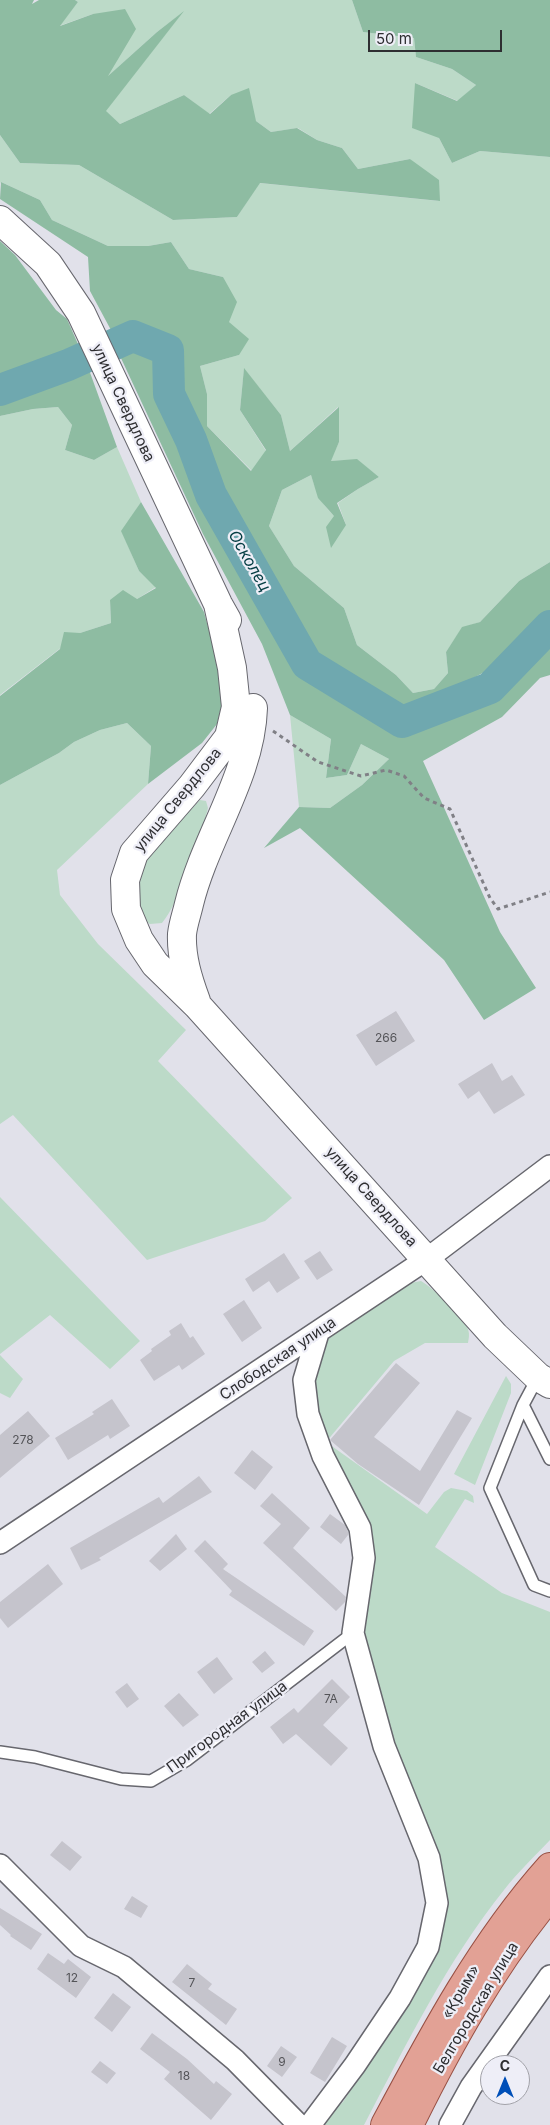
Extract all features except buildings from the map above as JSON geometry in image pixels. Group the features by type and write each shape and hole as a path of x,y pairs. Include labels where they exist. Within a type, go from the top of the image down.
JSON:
{"main road":[{"name":"улица Свердлова","path":"0,220 48,264 81,313 218,604 239,639 246,658 252,683 252,721 243,761 195,879 182,933 185,968 197,1005"},
{"name":"улица Свердлова","path":"218,604 232,668 236,707 229,737 192,786 134,853 125,880 126,910 139,940 155,964 197,1005 495,1336 544,1381"},
{"name":"«Крым»","path":"385,2125 485,1952 524,1896 550,1867"},
{"name":"Белгородская улица","path":"409,2125 426,2091 487,1984 528,1922 550,1896"}],"street":[{"name":"Слободская улица","path":"0,1544 427,1259 550,1166"},
{"path":"310,2125 355,2065 400,1998 428,1947 437,1903 429,1858 384,1746 354,1633 364,1558 360,1528 324,1456 308,1414 304,1380 318,1333"},
{"path":"0,1865 81,1946 124,1967 234,2060 299,2125"},
{"path":"450,2125 471,2087 550,1976"}],"lane":[{"path":"544,1381 523,1405 490,1488 534,1585 550,1591"},
{"path":"523,1405 550,1459"},
{"name":"Пригородная улица","path":"0,1752 35,1757 121,1779 151,1781 187,1760 354,1633"}],"path":[{"path":"252,721 271,730 318,762 361,776 386,770 404,776 424,798 450,809 490,898 498,910 550,892"}],"green space":[{"path":"0,0 34,0 32,4 39,0 75,0 78,2 60,26 93,14 125,9 136,29 108,76 157,32 184,11 106,111 120,124 184,95 210,114 231,95 249,88 256,121 271,132 297,128 317,140 342,148 358,169 410,159 439,180 440,201 260,183 237,217 173,220 79,165 20,163 0,135"},
{"path":"75,0 352,0 363,32 414,38 416,57 452,69 476,85 458,101 415,83 452,163 480,151 550,157 550,562 519,581 480,622 462,628 446,652 448,673 434,689 413,693 396,675 357,645 344,608 294,566 269,526 282,490 311,475 327,509 346,525 338,503 379,477 357,460 330,461 339,442 338,407 290,451 281,415 244,369 240,410 266,451 252,471 207,426 207,394 200,366 239,355 229,322 223,277 189,269 171,242 148,246 108,246 52,220 40,200 1,182 0,184 0,135 20,163 79,165 173,220 237,217 259,183 439,201 410,159 358,169 342,148 317,140 298,128 271,132 256,121 231,95 209,114 184,95 120,124 105,111 182,13 157,32 107,77 93,14 59,26 78,2"},
{"path":"352,0 550,0 550,157 480,151 452,163 439,138 412,128 415,83 457,101 476,85 452,69 416,57 414,38 363,32"},
{"path":"1,182 40,200 52,220 108,246 148,246 171,242 189,269 223,277 237,302 229,322 249,339 239,355 200,366 207,394 207,426 251,471 266,450 240,410 244,368 281,415 290,451 339,407 339,442 331,461 357,459 379,477 337,503 346,525 331,548 326,527 334,516 318,498 311,475 282,490 269,526 294,566 344,608 357,645 396,675 413,693 434,689 448,673 446,652 462,627 480,622 519,581 550,562 550,675 540,678 502,717 423,761 500,932 536,988 484,1020 444,960 300,828 264,848 299,807 330,808 362,785 389,759 361,744 347,775 326,778 331,739 290,715 262,644 203,534 120,356 135,341 164,357 163,394 186,441 205,497 301,669 402,731 490,669 403,716 314,657 219,489 179,391 176,345 132,326 112,332 90,291 88,257 0,199"},
{"path":"0,241 15,255 56,310 67,319 88,367 117,447 94,460 65,450 72,425 58,407 33,409 0,416"},
{"path":"58,407 72,425 65,450 94,460 117,447 141,502 122,532 139,571 156,587 137,599 110,600 111,623 80,633 0,695 0,416 33,409"},
{"path":"141,502 204,612 218,664 223,699 217,724 202,743 148,784 151,746 127,723 100,730 74,742 59,753 0,785 0,696 60,649 64,632 80,633 111,623 110,600 123,590 137,599 156,588 139,571 121,531"},
{"path":"290,715 331,739 326,778 347,775 361,744 389,759 362,785 330,808 299,807"},
{"path":"127,723 151,746 148,784 57,870 60,895 98,944 186,1030 158,1061 292,1198 265,1221 147,1260 13,1115 0,1124 0,785 59,753 74,742 100,730"},
{"path":"200,800 206,801 208,808 183,885 162,923 150,924 140,917 136,883 139,870 145,860 174,826"},
{"path":"0,1197 140,1341 110,1369 50,1315 0,1354"},
{"path":"421,1281 447,1302 460,1316 469,1331 468,1343 425,1343 394,1361 326,1442 427,1514 444,1492 451,1488 467,1491 473,1496 474,1503 465,1499 435,1547 502,1593 550,1612 550,1840 509,1883 464,1945 428,2004 364,2125 320,2125 319,2120 343,2102 405,2005 437,1944 444,1915 444,1885 435,1848 397,1754 374,1688 363,1630 372,1550 363,1517 327,1451 315,1409 313,1375 328,1333 405,1284"},
{"path":"0,1355 23,1379 10,1398 0,1393"},
{"path":"506,1376 511,1384 511,1393 475,1485 454,1474"}],"waterway":[{"name":"Осколец","path":"0,390 68,365 133,336 168,350 169,394 191,440 211,495 307,664 402,722 490,688 550,626"}]}
